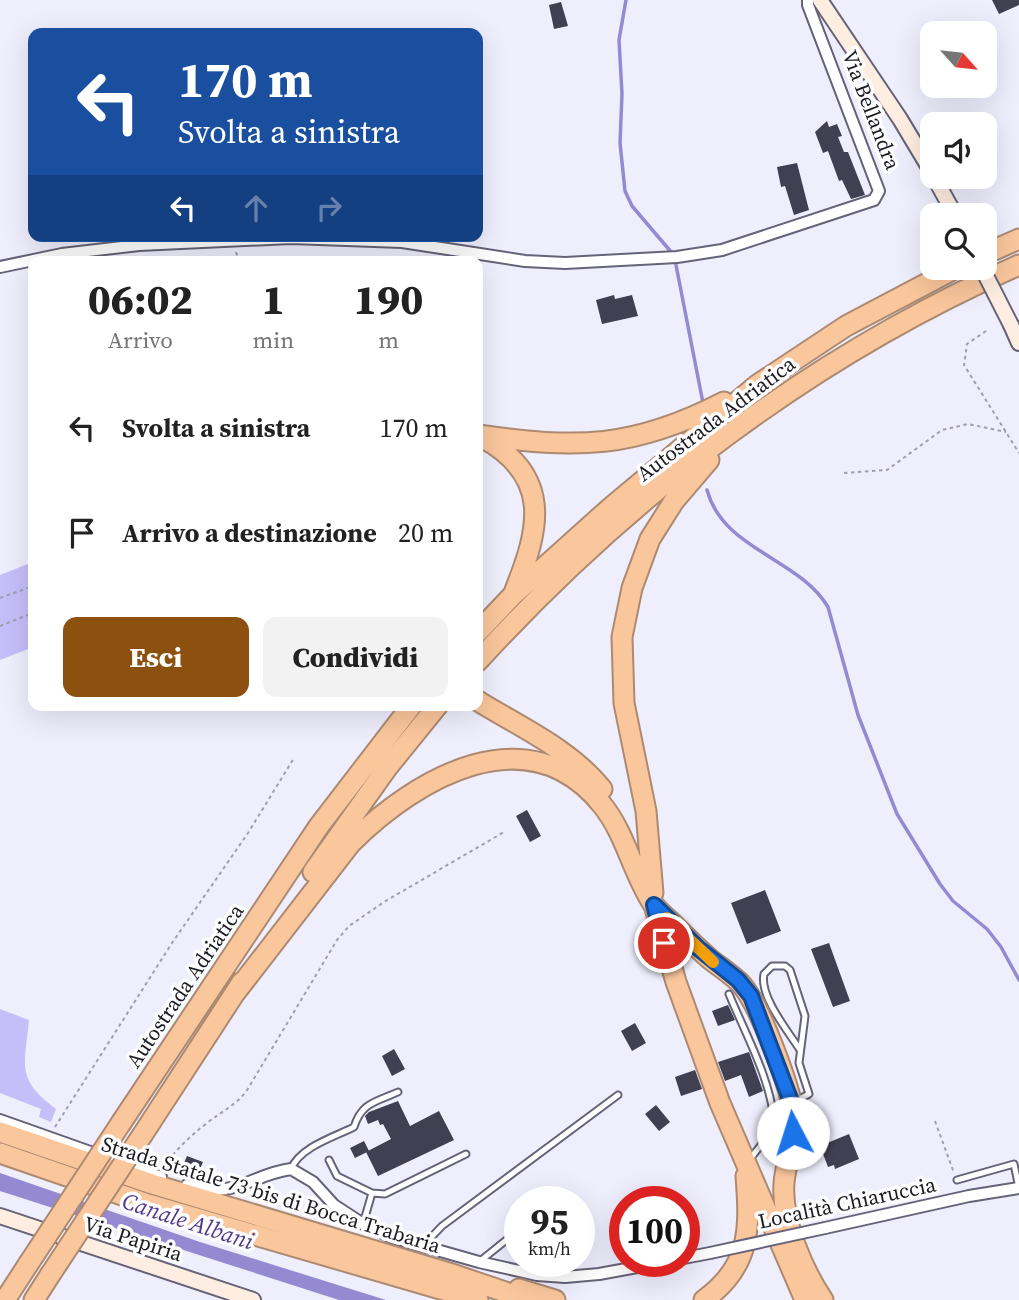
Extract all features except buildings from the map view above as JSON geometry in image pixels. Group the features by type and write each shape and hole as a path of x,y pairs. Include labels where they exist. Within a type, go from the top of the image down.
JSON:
{"highway":[{"path":"997,249 1019,239"},
{"name":"Autostrada Adriatica","path":"483,656 584,555 664,485 742,423 811,376 879,337 950,297 1019,265"},
{"name":"Autostrada Adriatica","path":"483,627 512,596 610,508 757,385 839,330 933,280"},
{"path":"483,435 576,444 630,439 684,421 757,385"},
{"path":"654,905 646,811 623,694 621,652 625,620 640,563 658,525 684,489 742,423"},
{"path":"483,438 505,453 520,468 534,499 536,518 533,542 512,596"},
{"path":"483,704 559,750 597,782 614,806 624,825 654,905 684,1006 745,1164 805,1300"},
{"name":"Autostrada Adriatica","path":"5,1300 319,826 407,711"},
{"name":"Autostrada Adriatica","path":"34,1300 330,846 433,711"},
{"path":"235,993 328,870 367,828 436,779 457,769 499,759 538,763 560,771 585,787 613,821 654,905 698,948 738,980 751,996 792,1104 794,1127 783,1187 786,1214 809,1277 823,1300"},
{"name":"Strada Statale 73 bis di Bocca Trabaria","path":"0,1132 152,1184 449,1273 529,1300"},
{"name":"Strada Statale 73 bis di Bocca Trabaria","path":"0,1153 145,1203 478,1300"},
{"path":"704,1300 718,1289 733,1271 746,1244 749,1216 745,1164"},
{"path":"449,1273 513,1287 555,1300"}],"main road":[{"name":"Via Bellandra","path":"820,0 920,152"},
{"path":"988,280 1019,343"},
{"name":"Via Papiria","path":"0,1216 253,1300"}],"street":[{"name":"Via Bellandra","path":"402,242 525,261 565,263 673,258 722,250 874,200 879,191 808,0"},
{"name":"Via Bellandra","path":"52,256 139,245 205,242"},
{"name":"Via Bellandra","path":"0,267 28,261"},
{"path":"0,1120 197,1188 238,1188 291,1169 313,1182 334,1205 363,1224 391,1237 537,1275 565,1277 609,1272"},
{"name":"Località Chiaruccia","path":"700,1255 970,1196 1019,1188"}],"lane":[{"path":"745,1164 769,1135 775,1121 792,1104 809,1094 800,1069 800,1050 806,1025 803,1003 790,970 785,966 772,966 764,974 763,985 768,999 800,1050"},
{"path":"729,994 758,1062 772,1103 775,1121"},
{"path":"291,1169 303,1153 354,1127 364,1107 398,1092"},
{"path":"423,1246 442,1226 618,1095"},
{"path":"329,1160 337,1176 372,1193 385,1194 466,1154"},
{"path":"957,1180 1014,1164 1019,1188"},
{"path":"363,1224 372,1193"},
{"path":"480,1262 504,1242"}],"path":[{"path":"986,331 967,345 964,365 1019,453"},
{"path":"844,473 887,470 942,430 968,425 1006,432"},
{"path":"0,598 28,588"},
{"path":"0,626 28,615"},
{"path":"49,1137 294,758"},
{"path":"157,1175 177,1148 209,1121 233,1107 246,1092 337,940 349,926 384,902 504,832"},
{"path":"935,1121 957,1180"}],"shaded area":[{"path":"28,564 28,649 0,660 0,575"},
{"path":"0,1009 29,1020 25,1060 28,1080 56,1109 51,1122 39,1117 41,1109 0,1093"},
{"path":"0,1173 200,1242 386,1300 339,1300 0,1191"}],"waterway":[{"path":"626,0 619,40 622,94 620,143 625,191 632,206 672,253"},
{"path":"675,260 703,403"},
{"path":"707,490 716,510 729,527 799,576 815,590 828,607 858,715 897,814 940,884 953,901 987,929 1001,947 1019,980"}],"slow traffic":[{"path":"667,918 713,962"}],"route":[{"path":"664,943 654,905 712,961 738,980 751,996 792,1104 795,1118 793,1133"}],"water label":[{"name":"Canale Albani","path":"188,1221"}]}
